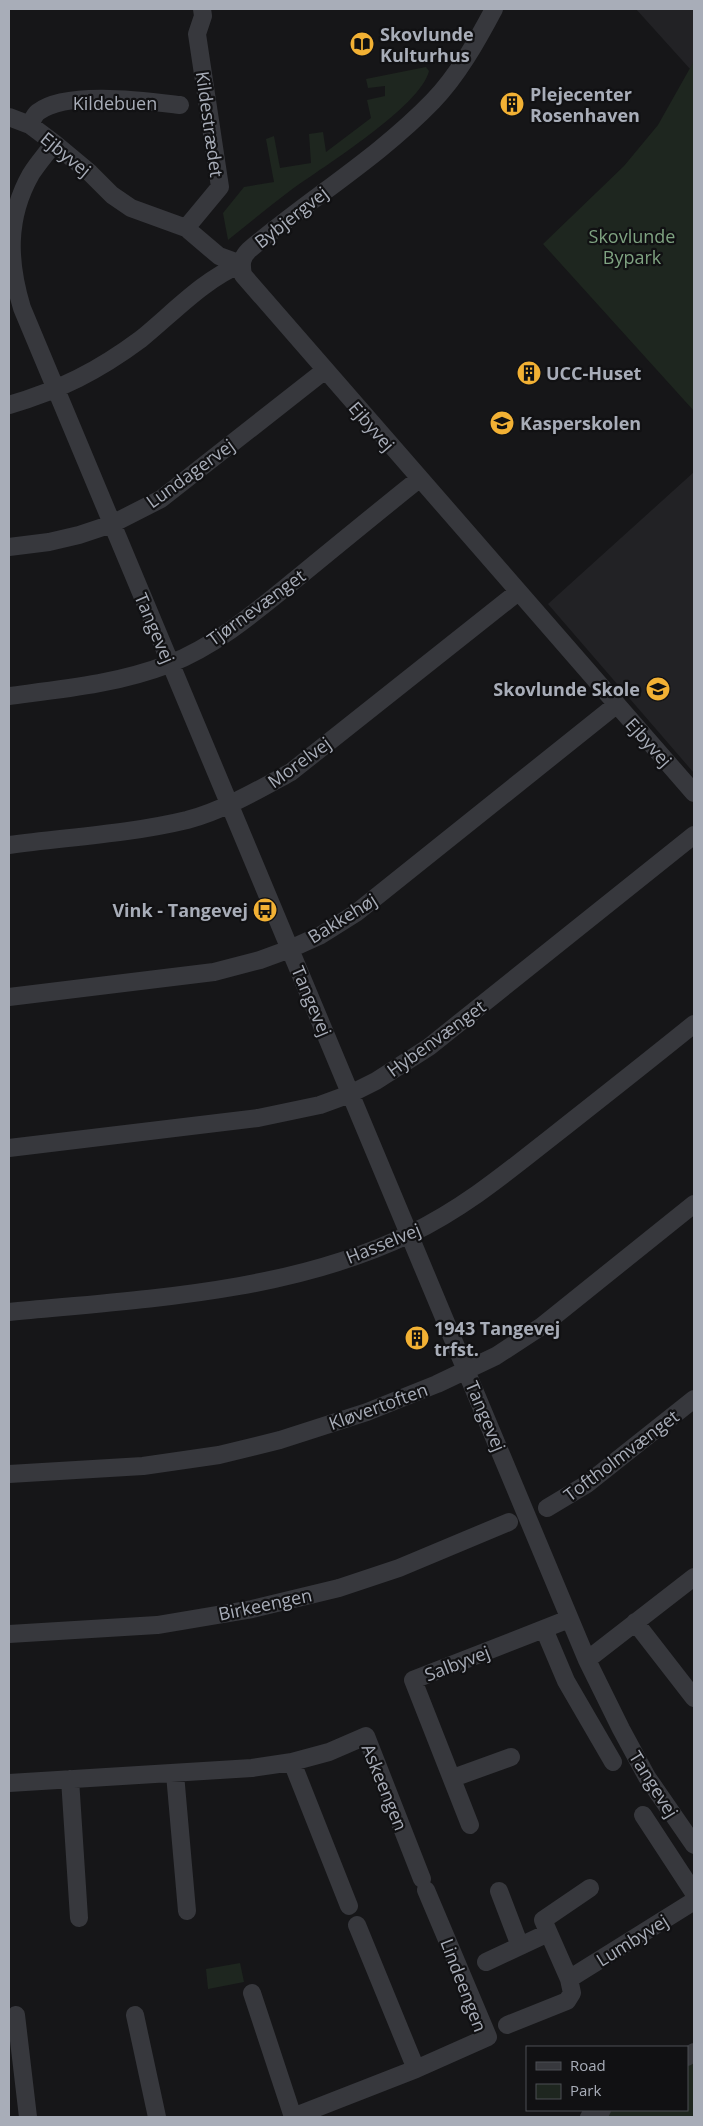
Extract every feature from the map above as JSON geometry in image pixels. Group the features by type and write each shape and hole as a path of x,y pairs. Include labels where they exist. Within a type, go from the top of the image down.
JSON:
{"street":[{"name":"Kildestrædet","path":"186,228 220,187 197,34 203,16 202,9"},
{"name":"Bybjergvej","path":"9,405 56,390 105,364 141,338 221,272 241,264 244,255 249,250 401,132 434,100 474,45 494,9"},
{"name":"Kildebuen","path":"30,125 37,113 51,106 69,102 92,99 142,100 180,105"},
{"name":"Ejbyvej","path":"9,117 30,125 90,173 112,195 131,208 186,228 219,256 241,264 247,283 694,793"},
{"name":"Tangevej","path":"54,143 32,174 20,199 13,226 11,254 14,282 22,308 569,1619 621,1729 647,1776 694,1846"},
{"name":"Lundagervej","path":"9,547 49,542 112,524 161,498 324,370"},
{"name":"Tjørnevænget","path":"9,696 94,685 128,677 170,663 225,634 258,610 419,479"},
{"name":"Morelvej","path":"9,844 147,828 188,819 230,804 291,772 518,592"},
{"name":"Bakkehøj","path":"9,996 214,972 260,960 321,935 356,913 616,705"},
{"name":"Hybenvænget","path":"9,1148 258,1118 320,1105 350,1094 376,1081 429,1047 694,835"},
{"name":"Hasselvej","path":"9,1312 194,1294 263,1281 323,1266 409,1235 480,1194 694,1024"},
{"name":"Kløvertoften","path":"9,1474 143,1466 219,1455 280,1440 367,1412 467,1371 496,1356 542,1326 694,1204"},
{"name":"Toftholmvænget","path":"547,1508 588,1484 694,1400"},
{"name":"Birkeengen","path":"9,1634 157,1625 252,1609 339,1588 399,1568 509,1522"},
{"path":"587,1660 694,1577"},
{"name":"Salbyvej","path":"470,1826 453,1778 413,1680 569,1619"},
{"path":"635,1622 694,1698"},
{"path":"544,1629 566,1681 613,1762"},
{"name":"Askeengen","path":"9,1783 252,1768 292,1762 329,1752 366,1736 424,1885"},
{"path":"453,1778 511,1756"},
{"path":"292,1762 349,1906"},
{"path":"175,1774 187,1911"},
{"path":"70,1779 79,1918"},
{"path":"644,1815 694,1893"},
{"name":"Lindeengen","path":"252,1993 293,2117 416,2070 488,2037 424,1885"},
{"path":"507,2026 567,2000 572,1993 569,1979 542,1920 590,1888"},
{"path":"499,1891 520,1946"},
{"name":"Lumbyvej","path":"569,1979 694,1901"},
{"path":"357,1925 416,2070"},
{"path":"486,1962 548,1933"},
{"path":"16,2015 28,2117"},
{"path":"135,2015 157,2117"},
{"path":"589,2117 600,2111"}],"shaded area":[{"path":"636,9 694,9 694,61 691,70"},
{"name":"Skovlunde Skole","path":"694,472 694,773 548,604"}],"green space":[{"name":"Skovlunde Bypark","path":"694,61 694,411 543,244 624,166 658,125"},
{"path":"426,67 429,71 422,85 409,101 390,118 291,190 228,240 223,213 244,187 274,182 266,139 274,136 280,168 311,163 309,134 323,132 326,152 371,118 367,100 385,96 385,86 368,88 366,79"},
{"path":"240,1963 244,1982 208,1989 206,1969"},
{"path":"694,2057 694,2117 598,2117 608,2111 688,2111 688,2062"}],"place":[{"name":"Skovlunde Kulturhus","path":"362,44"},
{"name":"Plejecenter Rosenhaven","path":"512,104"},
{"name":"UCC-Huset","path":"529,373"},
{"name":"Kasperskolen","path":"502,423"},
{"name":"Skovlunde Skole","path":"658,689"},
{"name":"Vink - Tangevej","path":"265,910"},
{"name":"1943 Tangevej trfst.","path":"417,1338"}]}
